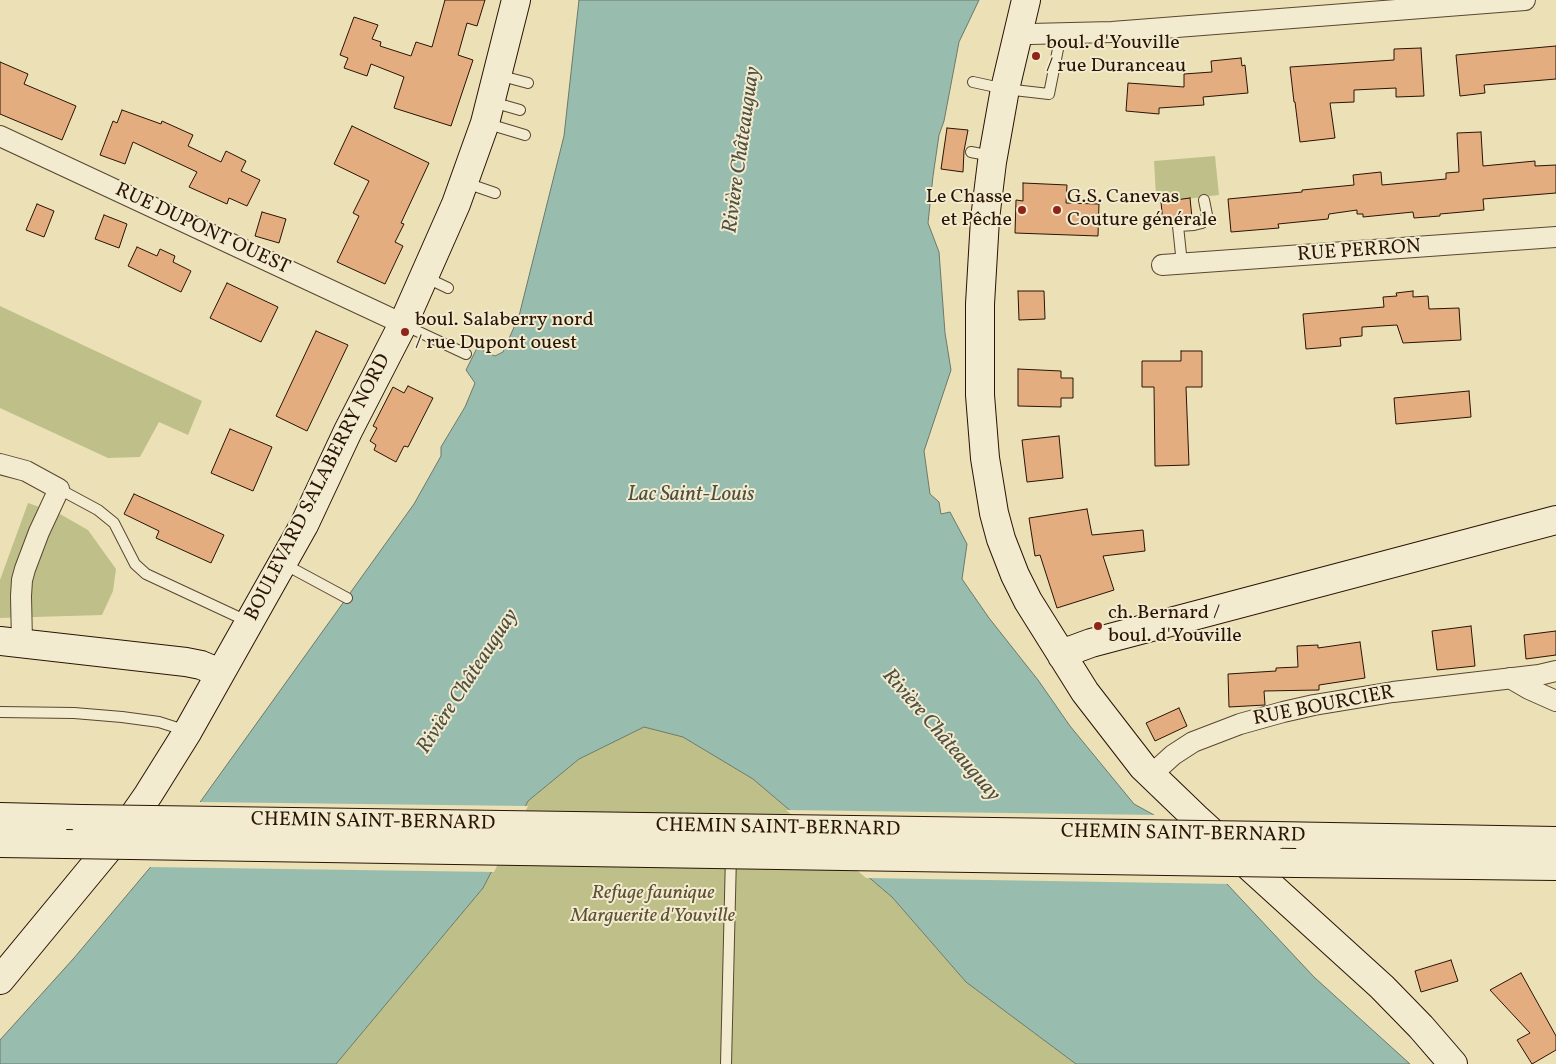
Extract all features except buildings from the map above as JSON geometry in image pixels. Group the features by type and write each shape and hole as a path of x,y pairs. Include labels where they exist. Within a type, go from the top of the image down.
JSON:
{"street":[{"name":"BOULEVARD SALABERRY NORD","path":"0,980 123,831 188,731 307,518 348,431 403,324 436,282 465,182 488,112 516,0"},
{"path":"1026,0 1005,89 982,154 985,219 980,304 980,395 985,458 994,513 1011,566 1028,601 1062,656 1096,708 1135,757 1196,818 1382,987 1453,1064"},
{"path":"1018,31 1030,34 1112,32 1525,0"},
{"name":"RUE DUPONT OUEST","path":"0,136 403,324"},
{"name":"RUE PERRON","path":"1162,265 1556,237"},
{"path":"0,464 26,471 59,489 39,532 23,575 21,596 11,641 186,662 201,665 220,673"},
{"path":"1062,656 1091,643 1556,520"},
{"name":"RUE BOURCIER","path":"1151,775 1173,755 1193,742 1273,714 1393,692 1556,672"},
{"path":"1510,678 1556,701"},
{"name":"CHEMIN SAINT-BERNARD","path":"0,817 1556,841"},
{"name":"CHEMIN SAINT-BERNARD","path":"0,843 1556,866"}],"lane":[{"path":"973,82 1005,89 1049,94 1058,49 1058,33"},
{"path":"497,75 528,83"},
{"path":"488,112 520,110"},
{"path":"488,112 525,135"},
{"path":"465,182 495,194"},
{"path":"1182,264 1178,226 1202,223 1207,215 1204,200"},
{"path":"403,324 466,354"},
{"path":"59,489 98,510 111,520 135,564 146,574 250,622"},
{"path":"283,563 346,598"},
{"path":"0,712 74,713 122,717 158,722 188,731"},
{"path":"726,1064 731,854"}],"green space":[{"path":"1215,156 1219,195 1161,202 1156,196 1154,161"},
{"path":"0,306 202,401 188,435 159,422 140,457 108,458 0,408"},
{"path":"28,503 60,514 88,530 116,569 113,591 102,615 0,618 0,580"},
{"name":"Refuge faunique Marguerite d'Youville","path":"644,727 683,737 753,779 892,897 966,982 1076,1064 336,1064 483,888 528,801 579,759"}],"water":[{"name":"Lac Saint-Louis","path":"579,0 979,0 959,42 944,121 939,135 928,223 939,252 945,333 951,370 924,451 930,494 939,502 941,514 950,512 967,544 962,579 1070,726 1134,804 1154,815 1227,884 1314,977 1410,1064 1076,1064 966,982 892,897 753,779 683,737 644,727 579,759 528,801 483,888 336,1064 0,1064 0,1040 74,958 170,844 414,504 441,456 441,447 465,407 475,383 466,370 477,348 495,356 503,352 519,316 564,136"}],"pier":[{"path":"198,802 528,806 494,872 148,867"},
{"path":"786,810 1158,815 1231,884 866,878"}],"place":[{"name":"boul. d'Youville / rue Duranceau","path":"1036,56"},
{"name":"Le Chasse et Pêche","path":"1022,210"},
{"name":"G.S. Canevas Couture générale","path":"1057,210"},
{"name":"boul. Salaberry nord / rue Dupont ouest","path":"405,332"},
{"name":"ch. Bernard / boul. d'Youville","path":"1098,626"}],"water label":[{"name":"Rivière Châteauguay","path":"743,150"},
{"name":"Rivière Châteauguay","path":"469,682"},
{"name":"Rivière Châteauguay","path":"940,736"}]}
